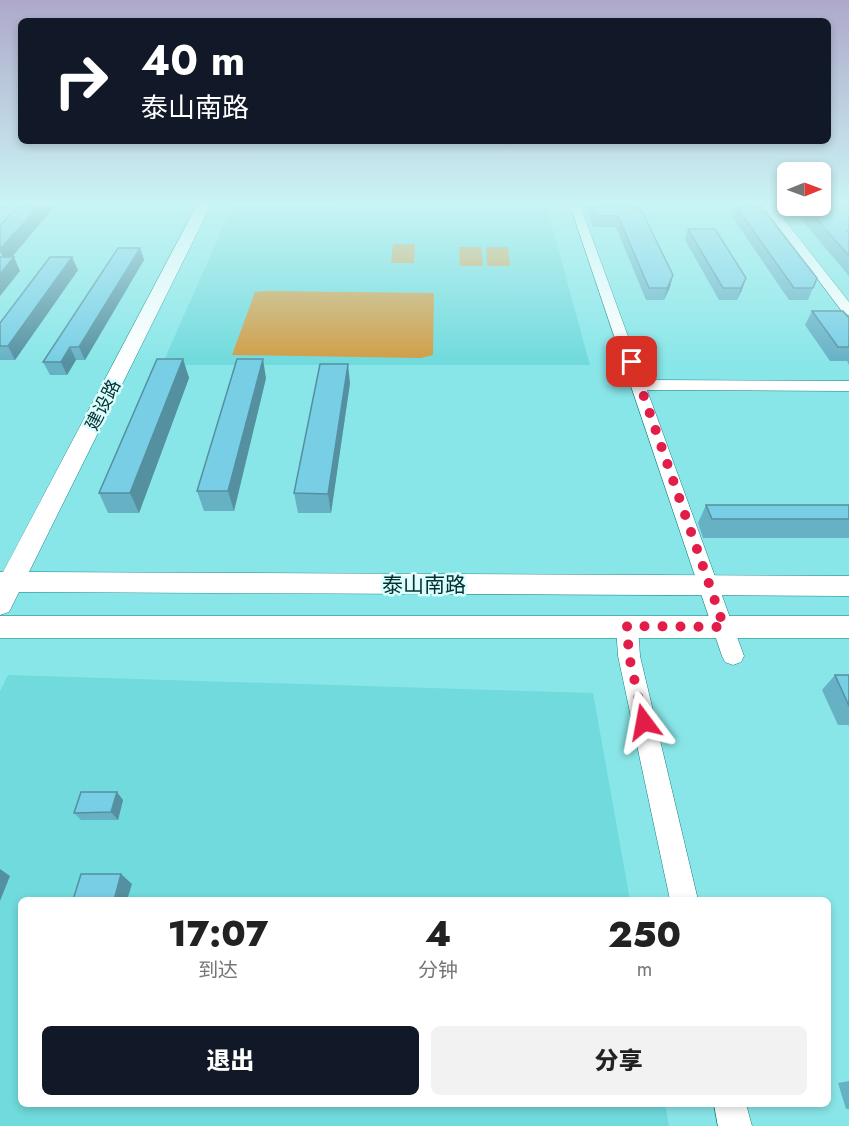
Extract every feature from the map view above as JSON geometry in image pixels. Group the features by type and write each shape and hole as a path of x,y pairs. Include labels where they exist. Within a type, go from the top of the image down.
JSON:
{"street":[{"name":"建设路","path":"4,590 177,258"},
{"path":"594,258 733,656"},
{"path":"808,258 849,311"},
{"path":"640,385 849,386"},
{"name":"泰山南路","path":"4,590 849,586"},
{"path":"627,626 629,656 683,897"},
{"name":"泰山南路","path":"0,627 849,627"},
{"path":"731,1107 735,1126"}],"shaded area":[{"path":"210,258 561,258 590,365 162,365"},
{"path":"392,258 414,258 414,263 391,263"},
{"path":"460,258 482,258 483,266 460,266"},
{"path":"487,258 509,258 510,266 487,266"},
{"path":"255,292 434,293 433,355 421,358 232,355"},
{"path":"8,675 593,693 629,897 18,897 18,1107 666,1107 669,1126 0,1126 0,691"}],"building":[{"path":"0,258 14,258 0,274"},
{"path":"50,258 72,258 8,346 0,346 0,323"},
{"path":"112,258 134,258 79,347 70,347 61,362 43,362"},
{"path":"636,258 664,258 673,275 667,288 649,288"},
{"path":"705,258 733,258 746,278 741,288 723,288"},
{"path":"772,258 801,258 817,278 813,288 794,288"},
{"path":"812,311 843,311 849,318 849,347 838,347"},
{"path":"157,359 183,359 130,493 99,493"},
{"path":"237,359 263,359 228,491 197,491"},
{"path":"320,364 348,364 328,494 294,493"},
{"path":"706,505 849,505 849,519 712,519"},
{"path":"835,675 849,675 849,706"},
{"path":"81,792 117,792 111,812 74,813"},
{"path":"81,874 121,874 115,897 74,897"}],"route":[{"path":"632,362 724,627 627,626 629,656 644,722"}]}
